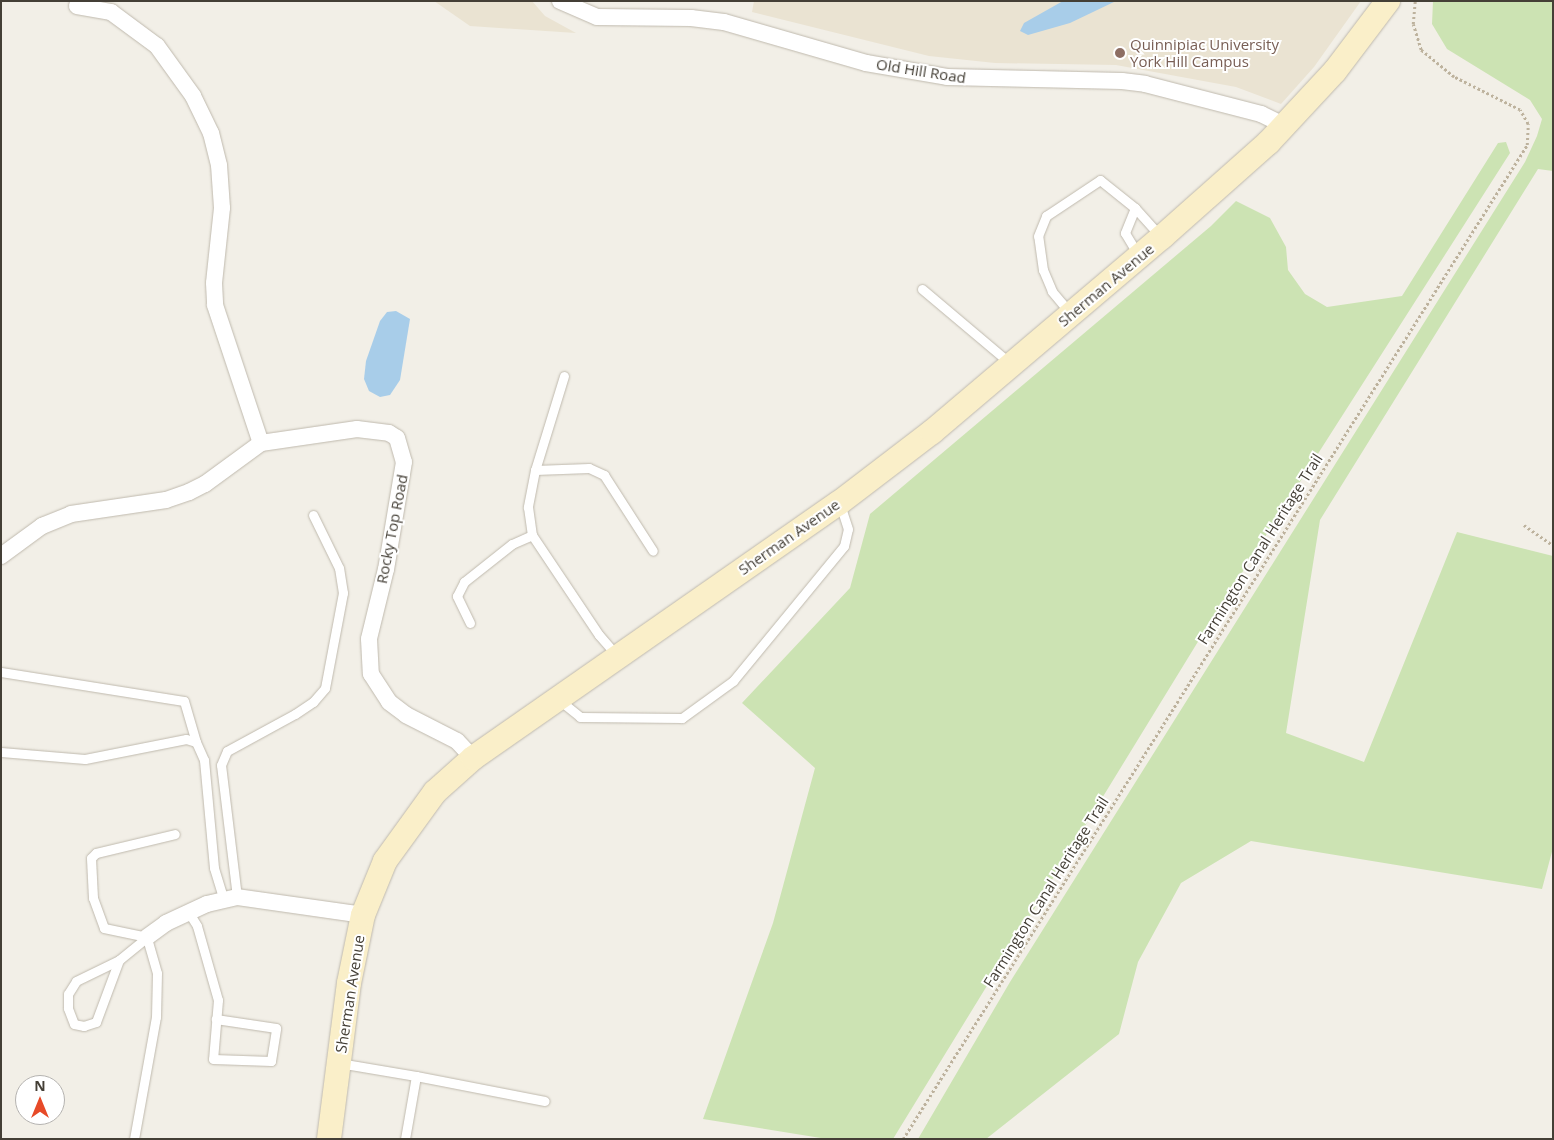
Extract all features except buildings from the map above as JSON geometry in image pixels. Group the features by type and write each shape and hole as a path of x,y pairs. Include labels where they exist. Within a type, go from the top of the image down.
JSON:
{"main road":[{"name":"Sherman Avenue","path":"329,1139 355,944 363,915 385,861 405,830 436,792 474,758 839,503 1012,365 1162,237 1284,125 1335,71 1388,1"}],"street":[{"name":"Old Hill Road","path":"560,1 597,16 691,18 724,22 866,63 947,77 1122,81 1145,84 1262,114 1284,125"},
{"path":"77,6 111,12 157,46 189,89 211,133 219,165 222,208 214,283 215,305 261,443"},
{"name":"Rocky Top Road","path":"1,556 42,526 70,514 166,500 189,492 205,484 236,458 261,443 357,429 374,429 397,438 404,462 403,480 369,640 371,674 389,702 406,715 457,741 474,758"},
{"path":"147,937 189,913 230,899 363,915"}],"lane":[{"path":"1071,314 1052,291 1043,270 1038,236 1046,216 1100,180 1135,208 1162,237"},
{"path":"1135,208 1125,233 1139,256"},
{"path":"922,289 1012,365"},
{"path":"564,376 534,470 528,507 532,535 599,635 618,657"},
{"path":"534,470 589,468 604,475 653,551"},
{"path":"558,698 580,717 682,718 732,681 844,546 847,523 839,503"},
{"path":"230,899 221,765 227,752 295,714 313,702 325,688 343,593 339,568 313,515"},
{"path":"470,623 457,596 464,582 512,544 532,535"},
{"path":"1,672 184,701 196,742 204,760 214,868 230,899"},
{"path":"1,752 85,759 186,739 196,742"},
{"path":"147,937 104,928 93,898 91,858 96,853 175,834"},
{"path":"189,913 197,926 218,1000 216,1019 213,1059 271,1062 276,1028 216,1019"},
{"path":"119,960 96,1022 84,1026 74,1024 68,1008 68,994 76,981 119,960 147,937"},
{"path":"134,1139 156,1017 157,973 147,937"},
{"path":"339,1063 545,1100"},
{"path":"405,1139 416,1076"}],"path":[{"name":"Farmington Canal Heritage Trail","path":"904,1139 1527,145 1528,124 1520,110 1454,77 1421,50 1413,24 1415,1"},
{"path":"1524,524 1553,545"}],"shaded area":[{"path":"434,1 532,1 545,16 576,33 470,26"},
{"name":"Quinnipiac University York Hill Campus","path":"754,1 1361,1 1314,67 1281,104 1236,87 1116,65 995,63 929,56 752,12"}],"green space":[{"path":"1433,1 1553,1 1553,171 1538,169 1320,520 1286,733 1364,762 1457,532 1553,556 1553,848 1542,889 1251,841 1181,883 1138,962 1119,1034 986,1139 918,1139 1010,982 1525,162 1537,136 1542,119 1530,100 1447,49 1432,24"},
{"path":"1506,142 1510,153 1199,640 893,1139 827,1139 703,1119 773,923 815,768 742,703 850,588 870,514 1211,226 1236,201 1270,218 1286,247 1288,270 1305,294 1327,307 1402,296 1498,143"}],"water":[{"path":"1063,1 1116,1 1070,23 1028,35 1020,31 1024,23"},
{"path":"396,311 410,319 400,380 390,395 380,397 369,391 364,379 366,361 380,321 387,312"}],"place":[{"name":"Quinnipiac University York Hill Campus","path":"1120,53"}]}
